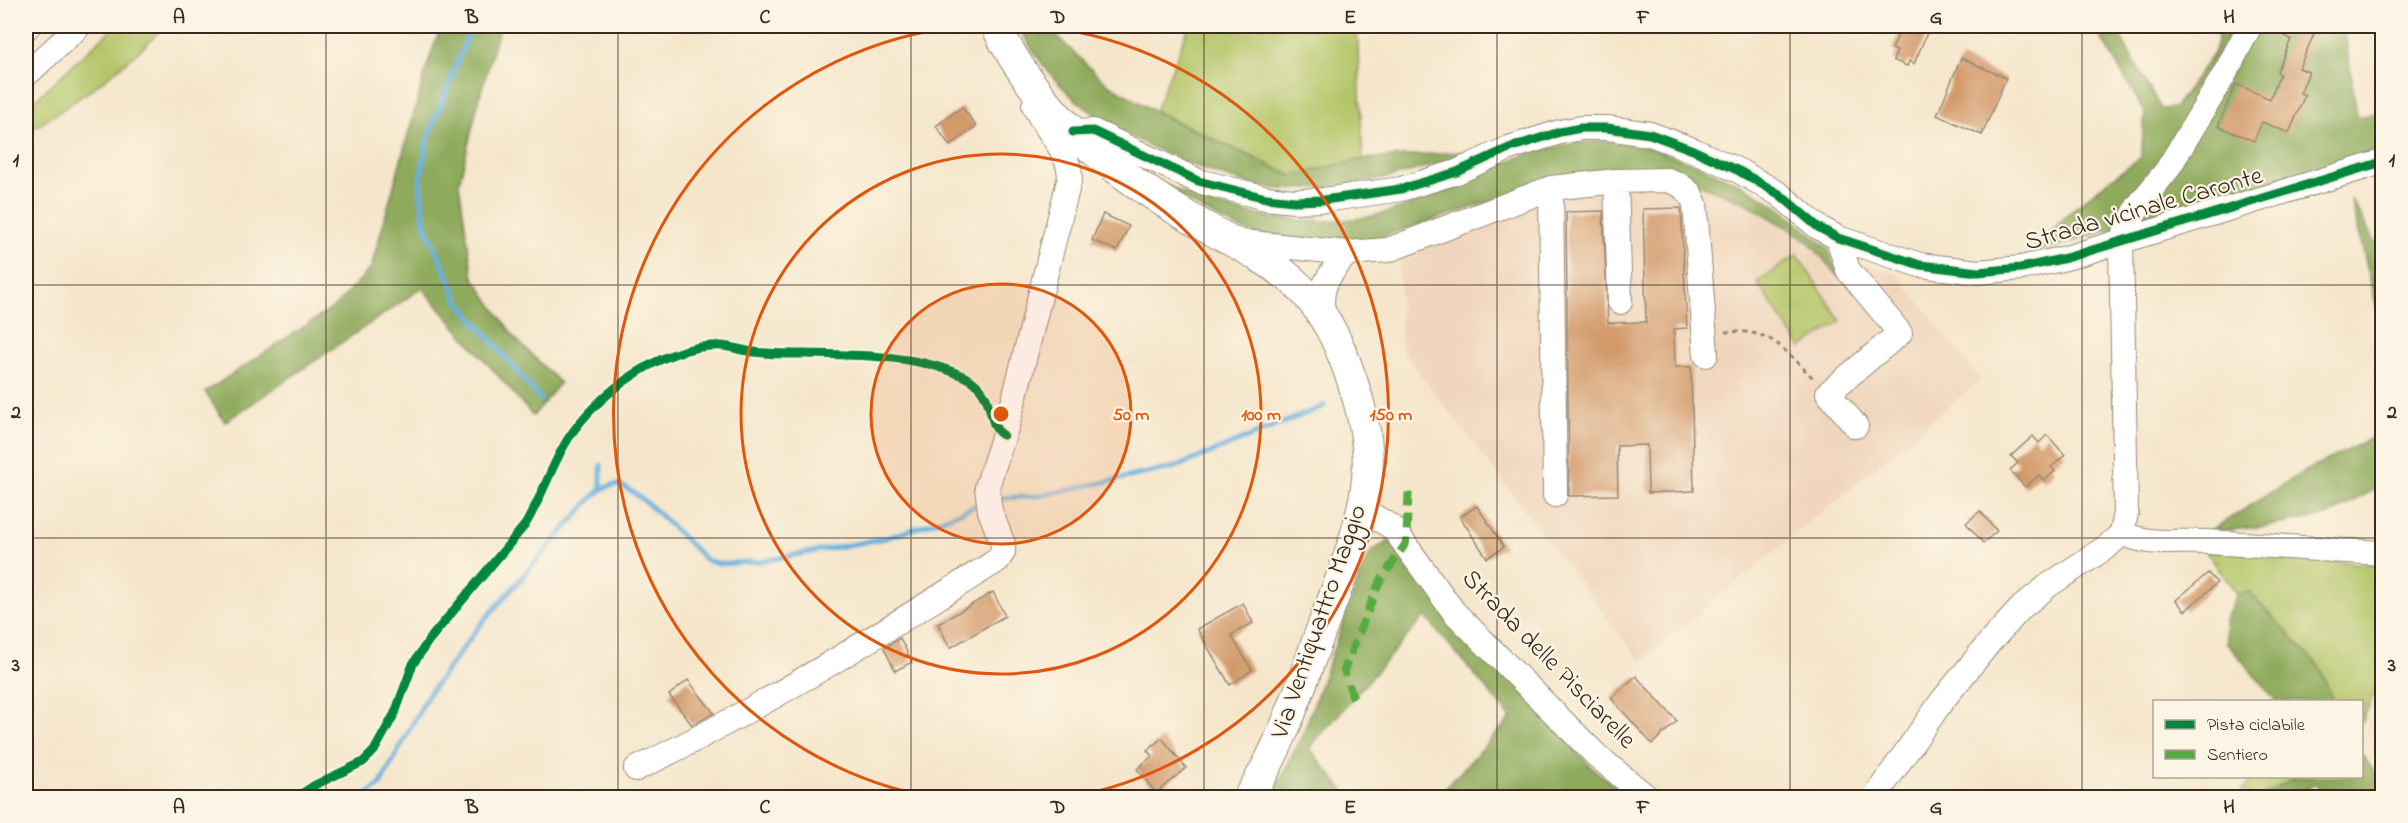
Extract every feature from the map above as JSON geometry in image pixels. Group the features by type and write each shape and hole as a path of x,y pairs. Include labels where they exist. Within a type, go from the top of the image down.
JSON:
{"main road":[{"name":"Via Ventiquattro Maggio","path":"996,26 1022,74 1073,132 1118,171 1228,240 1270,263 1293,281 1323,316 1338,343 1359,406 1365,443 1367,477 1362,509 1344,568 1287,723 1262,776 1248,798"}],"street":[{"path":"26,75 79,26"},
{"path":"1874,798 1942,701 2022,607 2049,585 2108,546 2122,534 2126,513 2121,241 2138,206 2167,170 2223,77 2250,26"},
{"path":"636,769 699,738 808,675 998,560 1003,552 1004,544 990,511 987,487 1009,418 1070,177 1070,165 1040,119 1034,105 1040,94"},
{"name":"Strada vicinale Caronte","path":"1073,132 1093,131 1198,181 1266,198 1294,201 1324,200 1401,189 1457,171 1509,148 1581,128 1650,134 1739,171 1779,194 1818,227 1858,247 1920,265 1978,272 2021,268 2066,258 2382,162"},
{"path":"1228,240 1347,253 1388,250 1551,188 1616,181 1668,180 1680,185 1690,194 1695,204 1705,344"},
{"path":"1616,181 1620,302"},
{"path":"1551,188 1555,495"},
{"path":"1838,238 1848,270 1900,333 1828,393 1856,426"},
{"path":"1293,281 1300,268 1313,254 1322,249"},
{"path":"1323,316 1320,297 1329,276 1347,253"},
{"path":"1293,281 1329,276"},
{"name":"Strada delle Pisciarelle","path":"1362,509 1393,528 1454,612 1596,755 1648,798"},
{"path":"2122,534 2140,542 2150,543 2205,542 2382,553"}],"path":[{"path":"1705,344 1744,330 1770,337 1828,393"}],"shaded area":[{"path":"1657,172 1704,186 1746,203 1811,244 1839,278 1857,263 1896,273 1981,380 1641,662 1401,349 1399,232 1562,179"}],"green space":[{"path":"115,26 165,26 99,84 26,133 26,108"},
{"path":"441,26 500,26 479,99 459,184 473,277 514,337 560,383 533,416 422,288 225,422 205,392 334,307 371,268 427,66"},
{"path":"1018,26 1046,26 1106,83 1163,116 1292,176 1363,159 1474,151 1374,181 1332,187 1279,189 1228,178 1172,156 1095,115 1067,92 1051,75"},
{"path":"1189,26 1357,26 1363,159 1292,176 1155,111"},
{"path":"2094,26 2114,26 2161,109 2174,108 2215,52 2219,26 2344,26 2357,117 2382,113 2382,149 2041,251 2046,239 2069,213 2141,157 2145,112"},
{"path":"1607,141 1650,148 1693,163 1739,184 1779,207 1828,248 1839,278 1811,244 1746,203 1704,186 1657,172 1562,179 1382,236 1383,244 1354,244 1256,234 1217,218 1156,181 1208,203 1245,212 1278,218 1327,221 1357,219 1415,204 1521,156 1569,144"},
{"path":"2351,199 2382,254 2382,329"},
{"path":"1797,255 1841,321 1801,348 1757,282"},
{"path":"2382,433 2382,485 2327,516 2261,527 2208,532 2305,471"},
{"path":"1389,541 1591,767 1629,797 1437,797 1511,718 1425,616 1309,748 1349,797 1271,798 1303,734 1363,567 1372,551"},
{"path":"2205,550 2376,565 2382,576 2382,675 2363,720 2363,700 2334,700 2319,667 2250,592 2237,594"},
{"path":"2250,592 2319,667 2334,700 2275,700 2227,643 2225,621 2237,594"},
{"path":"2363,756 2382,782 2382,797 2329,797 2315,784 2294,797 2260,797 2295,778 2363,778"},
{"path":"2255,778 2295,778 2260,797 2241,790"}],"building":[{"path":"1902,26 1930,26 1914,64 1909,61 1907,66 1893,60 1897,51 1892,49"},
{"path":"2290,26 2301,26 2315,32 2299,68 2309,72 2300,93 2305,95 2289,133 2262,122 2254,141 2218,126 2236,84 2270,99 2280,74 2277,72 2291,39 2285,36"},
{"path":"1961,58 2006,78 1982,135 1937,115"},
{"path":"962,107 976,126 950,146 936,126"},
{"path":"1681,208 1687,328 1674,329 1675,367 1691,367 1694,491 1648,493 1647,445 1617,446 1618,495 1569,496 1566,212 1603,211 1608,323 1646,322 1643,209"},
{"path":"1103,214 1129,226 1117,251 1092,240"},
{"path":"2047,435 2065,455 2051,467 2055,471 2044,481 2039,475 2025,487 2010,470 2018,463 2011,456 2033,436 2039,443"},
{"path":"1477,506 1504,547 1487,558 1460,517"},
{"path":"1980,511 1997,531 1983,543 1966,523"},
{"path":"2208,573 2217,583 2185,611 2176,600"},
{"path":"993,592 1005,616 950,648 938,624"},
{"path":"1243,603 1253,623 1231,635 1252,670 1230,685 1197,629"},
{"path":"900,638 912,662 895,671 884,648"},
{"path":"1636,676 1677,721 1652,744 1611,698"},
{"path":"688,680 714,713 692,725 669,695"},
{"path":"1162,738 1186,768 1156,793 1137,769 1152,756 1147,750"}],"waterway":[{"path":"471,26 428,138 420,180 424,222 459,302 541,400"},
{"path":"1002,498 1039,496 1176,467 1324,406"},
{"path":"601,465 601,490"},
{"path":"361,798 380,785 428,695 481,624 590,500 606,487 618,485 627,488 650,506 706,560 721,564 763,561 886,538 980,504"}],"marked path":[{"path":"1353,698 1344,670 1379,583 1406,543 1409,486"}],"cycle path":[{"path":"1073,132 1093,131 1198,181 1266,198 1294,201 1324,200 1401,189 1457,172 1509,148 1581,128 1607,128 1650,134 1739,171 1779,194 1818,227 1838,238 1920,265 1978,272 2021,268 2066,258 2382,162"},
{"path":"295,798 315,785 363,762 374,751 395,713 413,664 429,640 525,525 568,439 596,405 635,374 656,362 700,347 722,346 760,353 886,357 927,364 946,369 975,384 987,400 994,424 1003,435"}]}
